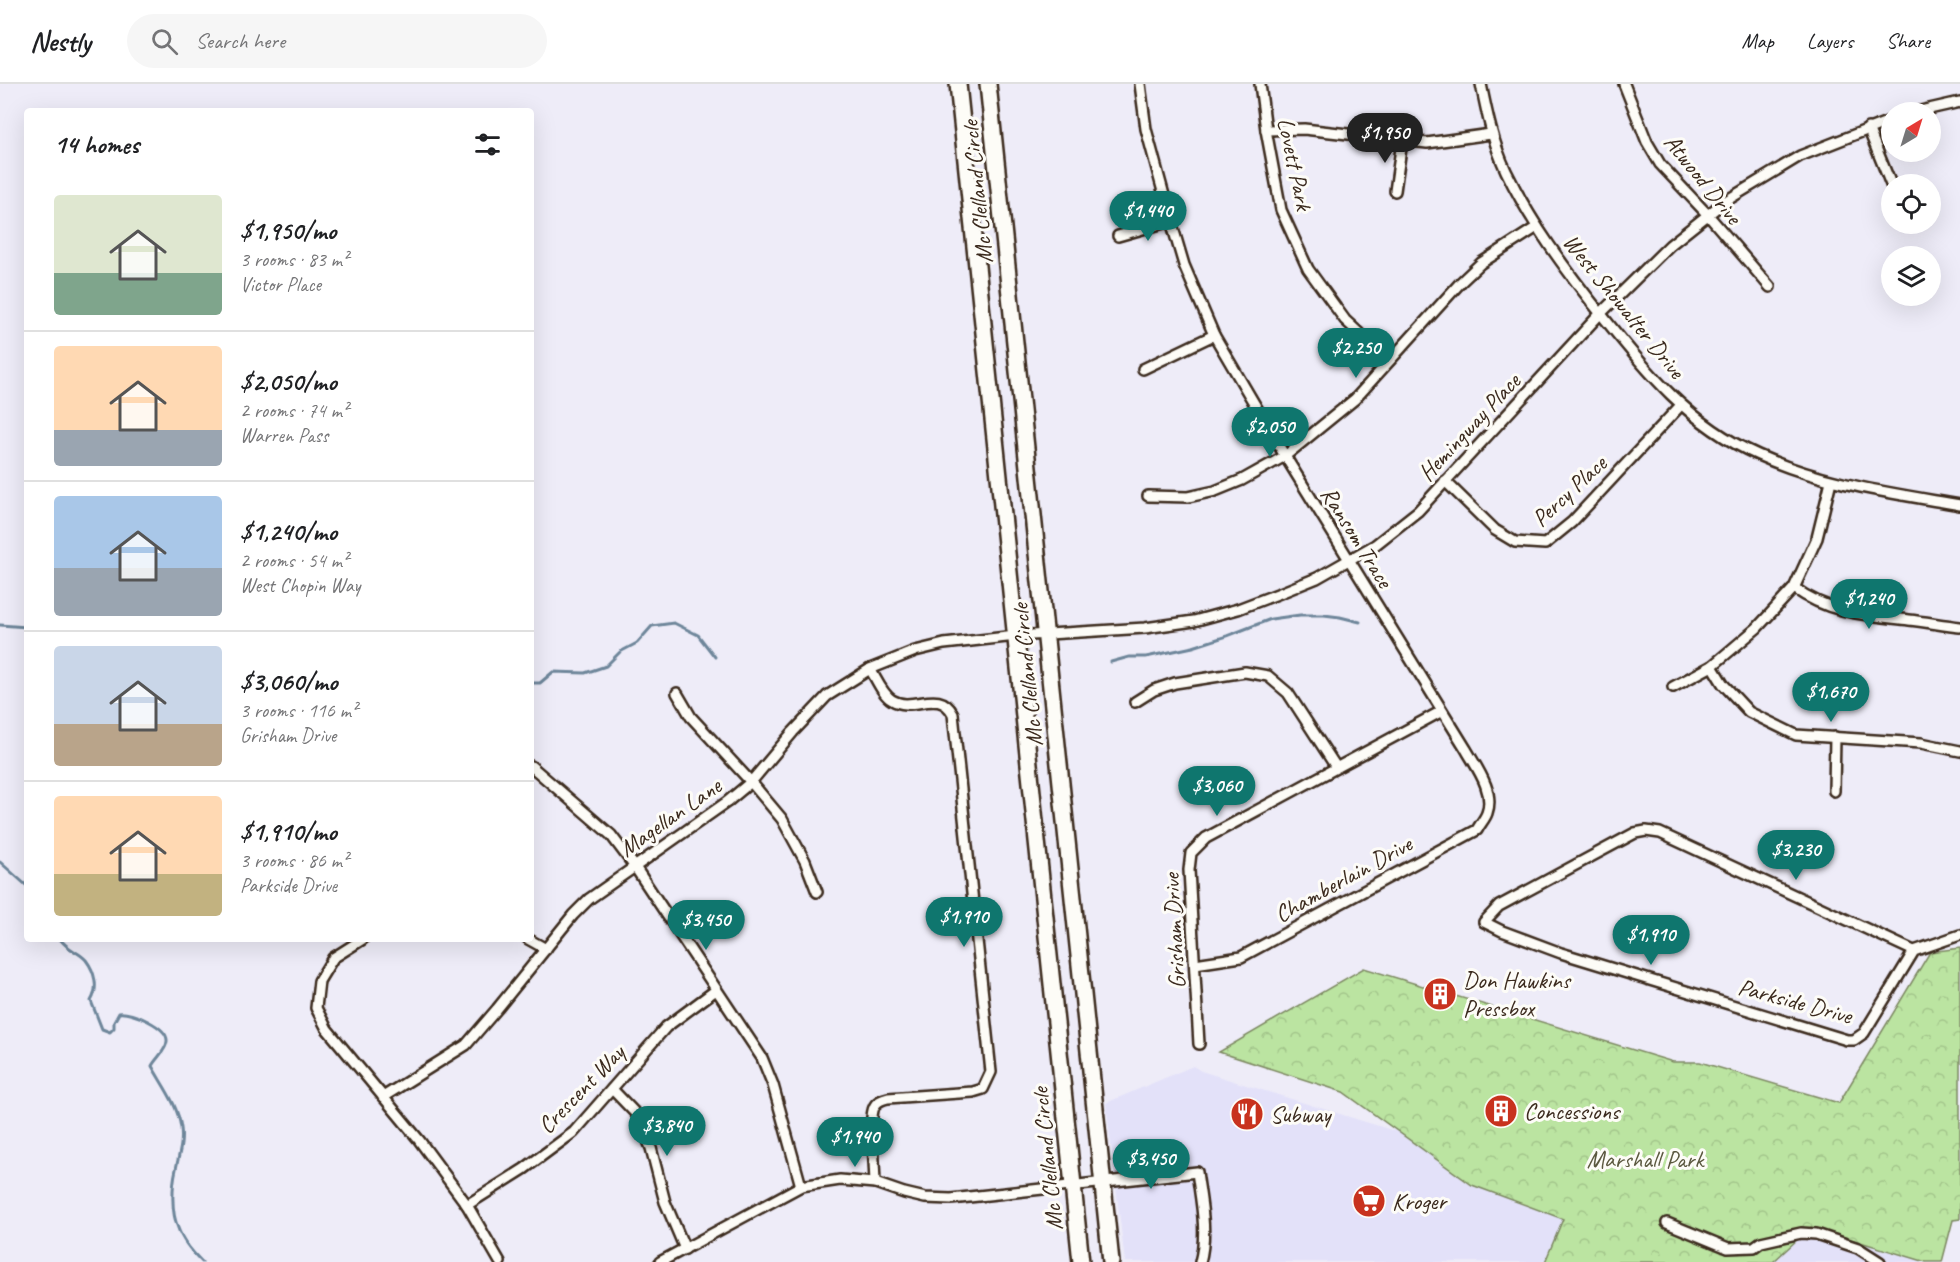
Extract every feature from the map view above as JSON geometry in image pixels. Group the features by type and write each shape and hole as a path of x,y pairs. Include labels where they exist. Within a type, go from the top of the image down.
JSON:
{"highway":[{"name":"Mc Clelland Circle","path":"958,84 1081,1262"},
{"name":"Mc Clelland Circle","path":"988,84 1111,1262"}],"street":[{"name":"Ransom Trace","path":"1140,84 1146,129 1171,221 1184,265 1214,335 1348,560 1466,749 1486,786 1489,800"},
{"name":"Lovett Park","path":"1260,84 1281,210 1308,269 1345,320 1389,361"},
{"name":"West Showalter Drive","path":"1481,84 1491,135 1506,171 1537,227 1566,271 1600,314 1663,389 1681,405 1713,431 1756,455 1802,473 1853,487 1960,505"},
{"name":"Atwood Drive","path":"1624,84 1647,141 1660,164 1770,287"},
{"path":"1941,106 1960,102"},
{"name":"Hemingway Place","path":"1016,636 1145,628 1194,621 1238,609 1317,578 1375,545 1418,511 1600,314 1670,244 1724,202 1800,156 1881,124"},
{"path":"1868,128 1886,174"},
{"path":"1266,130 1304,129 1427,143 1491,135"},
{"path":"1395,191 1402,141"},
{"path":"1119,236 1171,221"},
{"path":"1148,496 1188,497 1215,491 1242,480 1285,456 1356,399 1481,262 1537,227"},
{"path":"1143,369 1214,335"},
{"name":"Percy Place","path":"1445,481 1495,530 1515,542 1545,544 1572,522 1681,405"},
{"path":"1673,687 1712,666 1757,628 1794,588 1816,538 1831,481"},
{"path":"1794,588 1809,599 1830,608 1866,616 1960,627"},
{"name":"Magellan Lane","path":"383,1097 466,1045 589,899 728,802 751,782 827,696 870,669 915,651 944,644 1016,636"},
{"path":"1712,666 1724,684 1749,712 1796,735 1921,743 1960,751"},
{"path":"870,669 891,699 904,704 944,702 953,714 991,1072 983,1089 973,1092 888,1098 878,1101 873,1108 872,1118 875,1183"},
{"path":"1135,702 1154,690 1175,683 1245,672 1268,676 1288,693 1336,767"},
{"path":"677,693 691,717 782,819 805,861 817,892"},
{"name":"Grisham Drive","path":"1199,1044 1189,870 1191,854 1206,838 1442,711"},
{"path":"1834,791 1835,737"},
{"path":"534,769 611,835 635,867 762,1058 773,1085 801,1186"},
{"name":"Chamberlain Drive","path":"1195,964 1241,957 1477,830 1487,812 1489,800"},
{"name":"Parkside Drive","path":"1646,831 1660,833 1914,951 1864,1033 1854,1040 1847,1040 1561,953 1484,922 1499,906 1635,833 1646,831"},
{"path":"1914,951 1960,935"},
{"path":"358,942 333,958 319,981 316,1008 327,1029 419,1140 467,1205 500,1262"},
{"path":"533,942 546,950"},
{"name":"Crescent Way","path":"467,1205 524,1169 574,1132 666,1027 716,990"},
{"path":"612,1089 638,1116 651,1148 665,1202 686,1249"},
{"path":"660,1262 801,1186 840,1180 875,1183 925,1198 951,1199 1197,1172 1205,1230 1200,1262"},
{"path":"1667,1223 1728,1248 1754,1247 1761,1242 1801,1233 1816,1234 1858,1248 1880,1262"}],"shaded area":[{"path":"1193,1066 1201,1071 1398,1132 1472,1185 1563,1219 1545,1262 1125,1262 1106,1103"},
{"path":"1811,1227 1926,1262 1773,1262"}],"green space":[{"name":"Marshall Park","path":"1960,948 1960,1219 1953,1220 1942,1262 1926,1262 1811,1227 1773,1262 1545,1262 1563,1219 1472,1185 1343,1092 1219,1052 1364,968 1673,1062 1700,1062 1839,1103 1930,952"}],"waterway":[{"path":"1111,662 1193,647 1271,619 1300,615 1324,615 1360,622"},
{"path":"534,683 540,683 553,672 585,673 606,666 620,652 637,643 652,626 674,623 698,635 715,657"},
{"path":"0,625 24,627"},
{"path":"0,862 24,883"},
{"path":"63,942 83,957 92,970 95,991 91,1001 102,1029 110,1032 114,1028 114,1022 119,1013 125,1013 148,1021 162,1030 166,1036 165,1048 152,1066 173,1104 181,1128 181,1144 174,1183 174,1214 182,1237 202,1262"}],"place":[{"name":"Don Hawkins Pressbox","path":"1440,994"},
{"name":"Concessions","path":"1501,1111"},
{"name":"Subway","path":"1247,1114"},
{"name":"Kroger","path":"1369,1201"}]}
